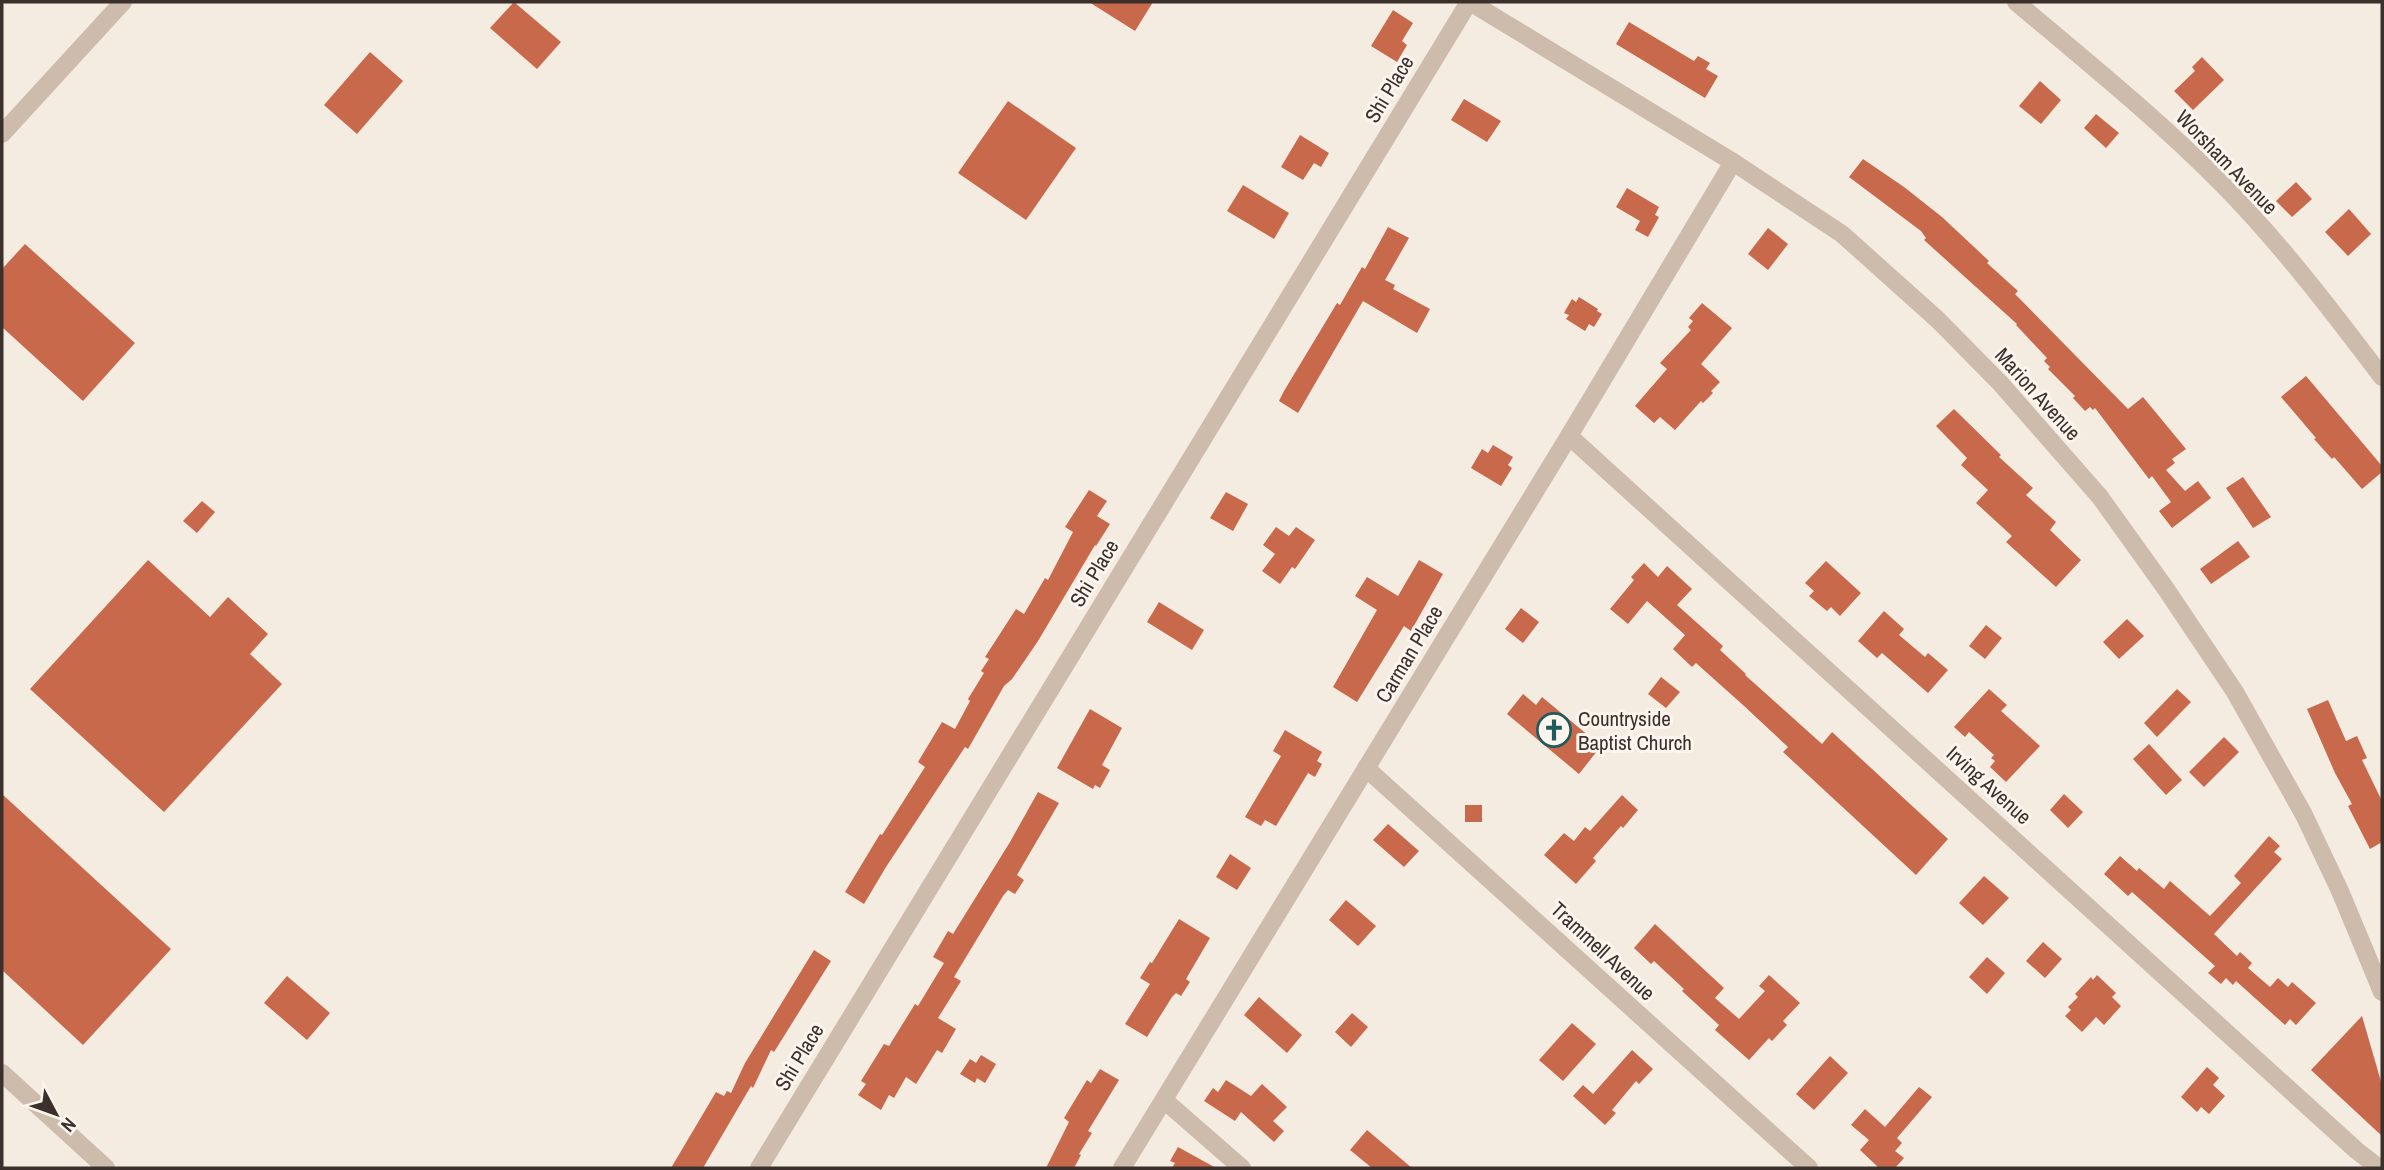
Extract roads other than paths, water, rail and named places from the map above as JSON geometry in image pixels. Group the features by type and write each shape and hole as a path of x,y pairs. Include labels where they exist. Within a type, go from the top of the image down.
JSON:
{"street":[{"path":"2,134 123,2"},
{"name":"Marion Avenue","path":"1469,2 1734,162 1842,234 1938,320 2001,384 2099,497 2174,600 2235,692 2304,815 2340,891 2382,992"},
{"name":"Shi Place","path":"759,1168 1469,2"},
{"name":"Worsham Avenue","path":"2016,2 2135,102 2225,187 2326,303 2382,377"},
{"name":"Carman Place","path":"1122,1168 1734,162"},
{"name":"Irving Avenue","path":"1569,436 2379,1168"},
{"name":"Trammell Avenue","path":"1366,768 1808,1168"},
{"path":"2,1073 106,1168"},
{"path":"1164,1100 1242,1168"}],"place":[{"name":"Countryside Baptist Church","path":"1554,730"}]}
